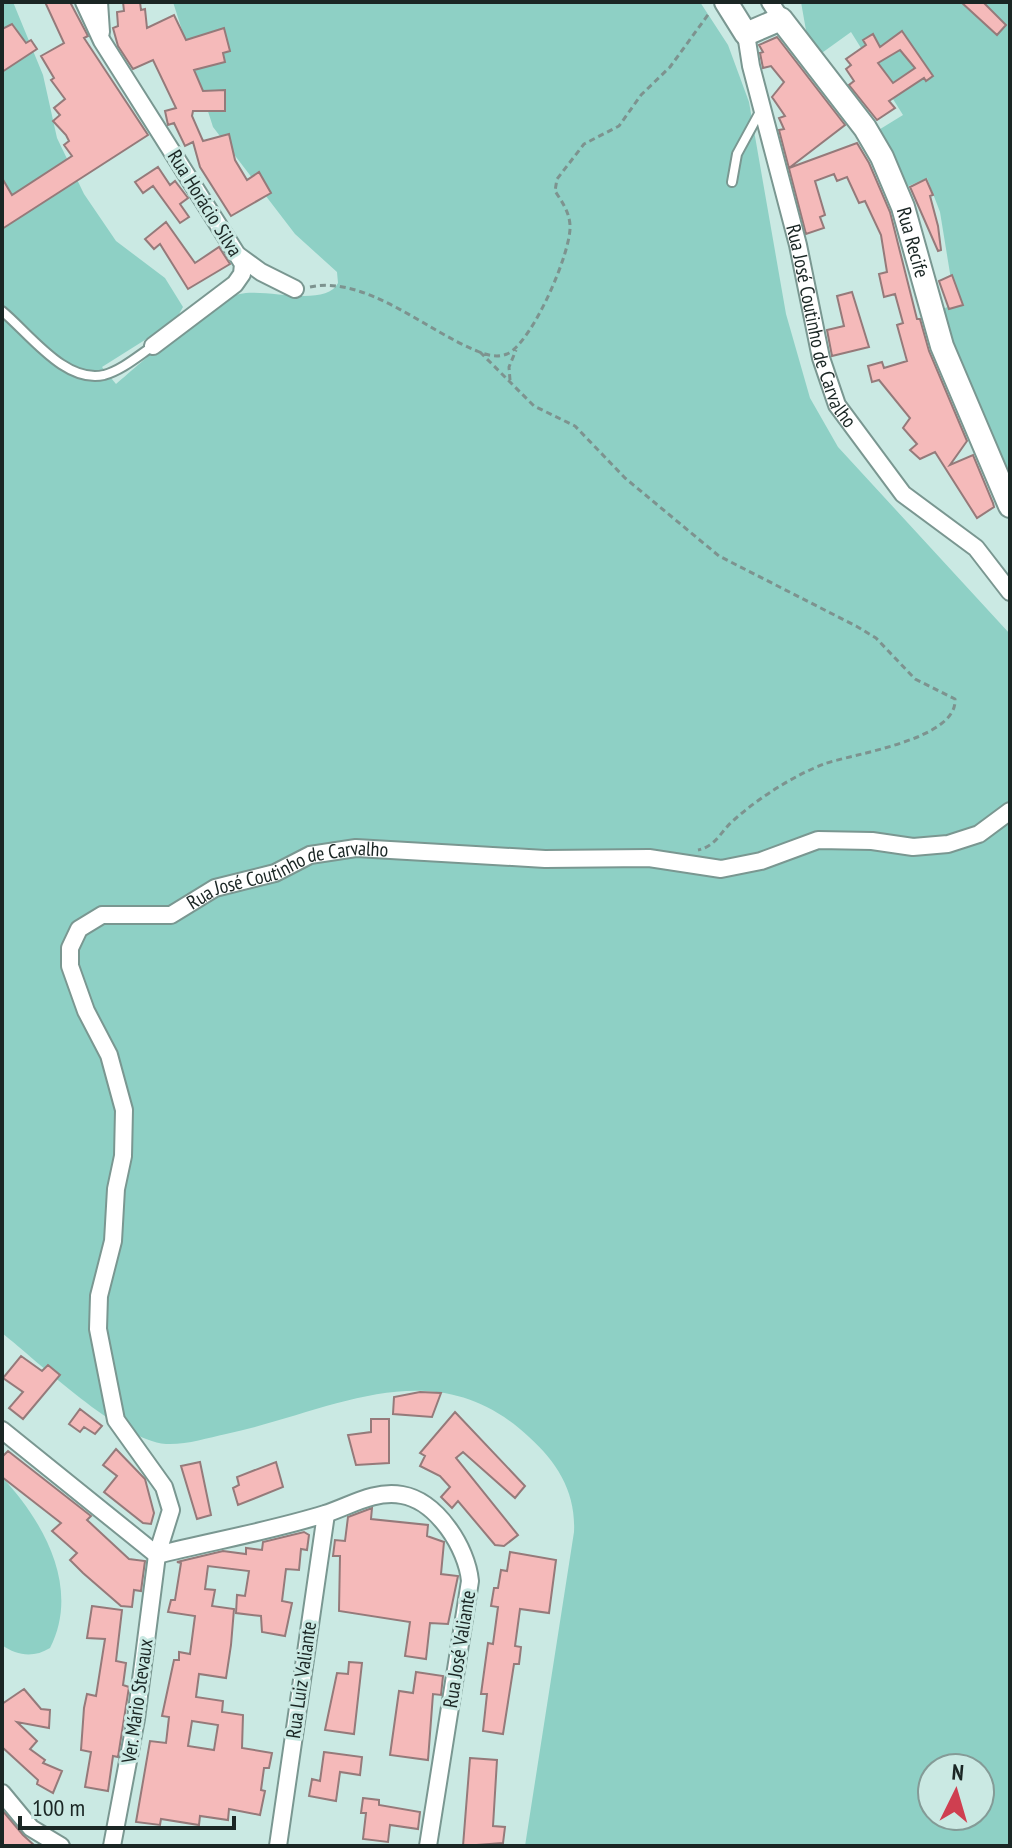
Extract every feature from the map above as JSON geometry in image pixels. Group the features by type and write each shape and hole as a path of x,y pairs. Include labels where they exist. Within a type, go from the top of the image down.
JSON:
{"street":[{"name":"Rua Horácio Silva","path":"84,2 102,41 239,256 243,269 238,281 153,346"},
{"path":"99,2 102,41"},
{"name":"Rua José Coutinho de Carvalho","path":"726,2 746,34 798,245 821,358 837,405 903,494 976,548 1010,592"},
{"path":"746,34 775,11"},
{"name":"Rua Recife","path":"775,11 865,128 882,157 903,207 942,346 1010,506"},
{"path":"239,256 289,286"},
{"path":"238,281 257,278 289,286"},
{"name":"Rua José Coutinho de Carvalho","path":"157,1555 171,1510 164,1487 116,1420 98,1329 99,1296 113,1241 116,1189 124,1148 124,1116 109,1055 86,1011 70,966 72,941 85,924 102,915 171,915 215,888 275,873 310,855 356,848 545,859 660,859 699,869 721,869 761,861 818,840 872,841 904,847 948,844 979,834 1010,811"},
{"path":"2,1430 157,1555"},
{"name":"Rua José Valiante","path":"157,1555 326,1514 367,1498 404,1495 422,1504 445,1525 460,1542 468,1560 470,1581 428,1846"},
{"name":"Rua Luiz Valiante","path":"278,1846 326,1514"},
{"name":"Ver. Mário Stevaux","path":"112,1846 136,1719 157,1555"},
{"path":"2,1793 31,1828 61,1846"}],"lane":[{"path":"732,182 737,154 763,107"},
{"name":"Rua Horácio Silva","path":"2,311 63,365 84,375 108,374 153,346"}],"path":[{"path":"512,384 509,367 562,268 571,227 565,206 555,191 557,179 588,141 609,134 619,126 641,95 683,51 715,2"},
{"path":"289,286 330,284 355,289 480,352 502,356 518,346"},
{"path":"480,352 541,411 575,426 625,478 719,556 876,638 915,679 955,699 954,709 932,729 799,776 733,820 714,843 694,850"}],"green space":[{"path":"2,2 13,2 43,75 57,138 84,194 116,241 165,278 183,307 175,321 102,367 116,384 194,319 226,299 251,293 308,296 331,290 338,283 337,272 295,234 213,127 173,2 700,2 728,45 749,102 786,314 810,398 838,447 1010,634 1010,1846 525,1846 574,1532 572,1504 563,1480 549,1457 529,1437 493,1410 457,1396 420,1391 344,1401 226,1434 166,1444 126,1429 58,1380 2,1333"},
{"path":"801,2 1010,2 1010,485 940,310 955,304 940,212 927,178 904,188 877,131 903,115 851,32 819,55 807,36"},
{"path":"2,1477 43,1534 59,1579 59,1625 50,1648 38,1653 14,1652 2,1645"}],"building":[{"path":"45,2 70,2 88,36 84,38 148,135 2,229 2,178 12,195 72,156 64,145 69,141 66,135 53,121 60,115 54,108 65,99 51,80 54,78 41,56 64,43"},
{"path":"123,2 140,2 141,10 145,9 147,28 174,15 186,40 224,28 230,51 223,53 225,62 194,70 203,91 225,90 225,111 193,111 192,116 203,141 229,134 235,160 247,180 259,172 271,193 231,216 200,167 193,142 185,146 174,123 168,125 165,111 176,108 153,60 133,69 118,46 113,28 118,26 117,12 124,11"},
{"path":"961,2 983,2 1006,25 997,35"},
{"path":"12,24 26,43 31,40 37,49 2,72 2,29"},
{"path":"902,31 933,76 926,81 924,78 889,101 895,108 877,120 849,85 854,81 846,69 851,65 846,59 866,45 863,40 873,34 880,47","holes":["900,50 915,68 893,83 878,63"]},
{"path":"777,37 845,125 789,168 857,143 869,163 890,212 917,319 920,319 929,351 967,441 950,465 973,455 993,503 994,507 977,518 935,452 920,459 910,450 917,444 903,428 910,418 879,380 872,382 868,366 882,362 884,368 907,361 897,325 903,323 895,294 884,297 879,274 887,272 881,235 865,201 859,203 847,177 837,181 834,174 815,181 825,215 820,217 824,228 806,234 779,130 784,129 779,118 785,116 772,97 784,82 771,66 763,68 760,53 763,52 759,45"},
{"path":"158,167 170,185 175,181 188,198 180,204 189,217 180,223 153,186 143,193 135,182"},
{"path":"926,179 933,195 930,196 941,250 938,251 910,187"},
{"path":"166,222 195,263 219,247 230,264 188,289 160,244 154,249 145,239"},
{"path":"952,275 963,305 949,309 939,281"},
{"path":"852,292 869,347 832,356 827,330 844,326 837,296"},
{"path":"21,1356 42,1371 48,1365 60,1375 23,1419 9,1408 23,1392 3,1378"},
{"path":"420,1392 441,1393 432,1417 393,1414 394,1397"},
{"path":"80,1409 102,1426 95,1434 84,1427 80,1432 69,1424"},
{"path":"455,1412 525,1486 515,1498 463,1452 456,1458 518,1535 504,1546 495,1545 458,1501 452,1508 441,1497 450,1487 440,1476 420,1466 425,1456 420,1453"},
{"path":"371,1419 389,1419 389,1463 356,1465 348,1435 371,1432"},
{"path":"116,1449 145,1479 154,1513 151,1524 143,1523 104,1492 117,1476 103,1465"},
{"path":"8,1451 91,1516 87,1520 129,1559 145,1561 141,1591 134,1590 132,1607 121,1606 70,1560 77,1553 52,1531 61,1523 2,1477 2,1457"},
{"path":"200,1462 211,1515 197,1519 181,1466"},
{"path":"276,1462 283,1487 238,1505 233,1488 239,1485 237,1477"},
{"path":"372,1508 371,1519 428,1525 427,1536 444,1542 441,1574 458,1576 448,1624 430,1623 426,1659 405,1656 410,1622 339,1611 340,1556 333,1556 335,1540 345,1541 348,1517"},
{"path":"304,1532 309,1535 307,1550 301,1549 299,1570 286,1569 282,1601 292,1603 285,1636 262,1632 261,1616 236,1613 237,1595 245,1596 249,1571 208,1566 205,1589 215,1590 212,1606 234,1609 231,1645 226,1678 199,1674 196,1697 223,1701 222,1712 243,1715 242,1748 272,1753 269,1768 264,1768 261,1790 265,1791 260,1815 229,1809 228,1820 200,1816 199,1825 161,1819 160,1825 136,1822 150,1741 166,1743 169,1717 162,1716 174,1660 179,1660 179,1652 190,1654 195,1616 168,1612 171,1600 175,1600 181,1563 177,1562 223,1551 246,1554 246,1548 262,1550 263,1542","holes":["192,1721 218,1725 214,1750 188,1746"]},
{"path":"510,1552 556,1560 549,1613 520,1609 515,1646 521,1647 519,1664 514,1664 503,1734 483,1731 487,1694 481,1694 488,1643 493,1644 498,1607 491,1606 494,1588 498,1588 501,1570 507,1571"},
{"path":"92,1606 122,1610 116,1661 126,1663 123,1685 129,1687 118,1757 113,1756 108,1791 85,1787 91,1752 81,1750 87,1694 96,1696 105,1639 87,1638"},
{"path":"349,1662 362,1663 354,1734 325,1730 337,1673 348,1674"},
{"path":"416,1672 443,1676 441,1695 433,1694 428,1760 390,1755 399,1691 413,1693"},
{"path":"24,1689 41,1709 50,1710 49,1728 17,1722 37,1741 30,1749 45,1760 43,1763 62,1771 53,1793 37,1784 38,1780 2,1747 2,1704"},
{"path":"324,1752 362,1757 360,1775 340,1772 336,1801 309,1796 312,1779 320,1781"},
{"path":"470,1758 497,1760 493,1826 505,1827 503,1843 463,1846"},
{"path":"363,1798 379,1800 379,1805 420,1812 418,1829 390,1825 388,1842 363,1839 366,1813 361,1813"},
{"path":"2,1810 23,1835 35,1846 2,1846"}]}
